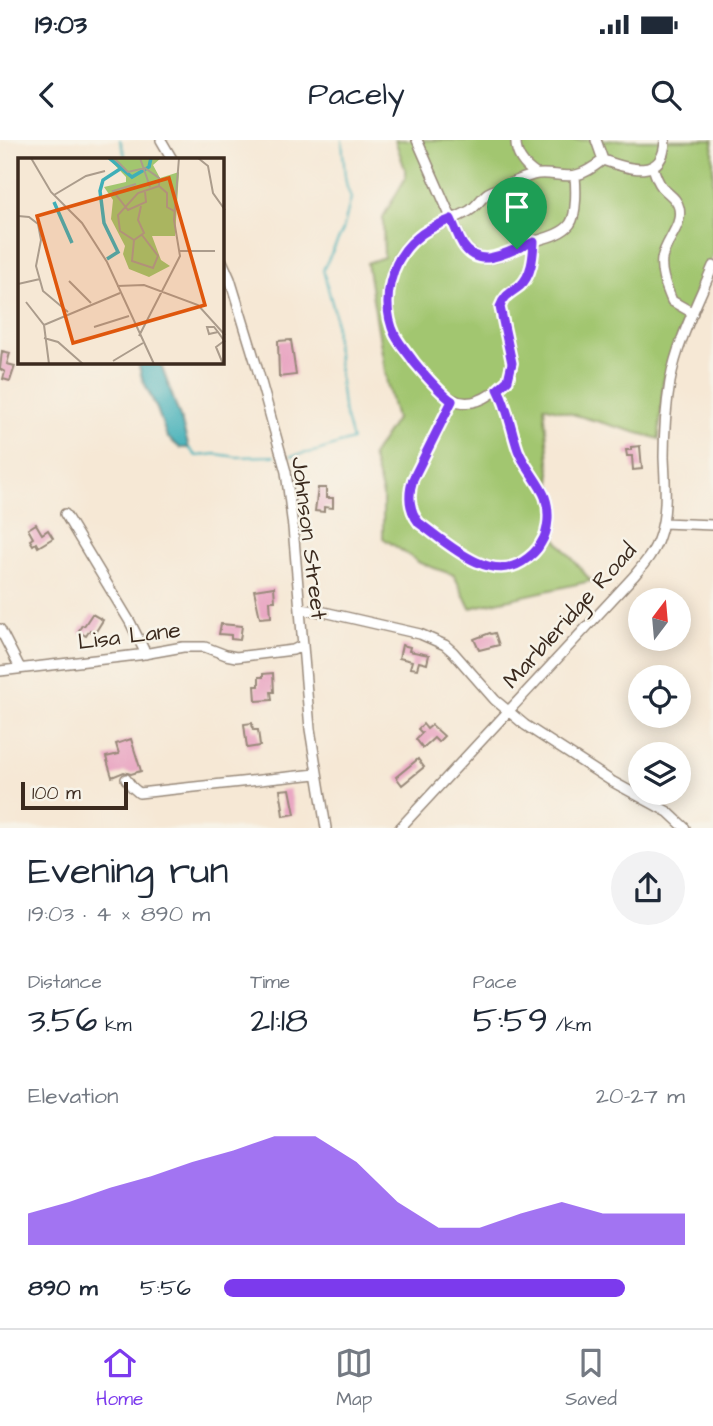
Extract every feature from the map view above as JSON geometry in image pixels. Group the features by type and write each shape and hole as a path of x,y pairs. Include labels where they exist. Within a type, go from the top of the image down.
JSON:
{"street":[{"path":"161,140 171,158"},
{"path":"417,140 463,245 469,252 482,258 506,254 565,229 573,216 575,176"},
{"path":"516,140 518,155 529,170 536,174"},
{"path":"596,140 603,160"},
{"path":"603,160 640,170 653,167 661,157 664,140"},
{"path":"534,242 527,277 520,286 509,292 500,307 512,363 508,380 487,397 476,401 452,401 441,393 395,334 388,305 391,276 404,250 428,229 472,209 492,191 536,174 575,176 590,170 603,160"},
{"path":"653,167 662,187 678,202 680,211 677,227 662,257 664,282 672,301 694,313"},
{"name":"Marbleridge Road","path":"400,828 647,561 663,523 664,431 676,357 713,266"},
{"name":"Johnson Street","path":"224,267 254,356 286,472 310,729 326,828"},
{"path":"452,401 413,479 409,504 419,523 477,563 493,568 507,568 529,558 538,549 544,538 548,516 545,497 519,453 498,389"},
{"path":"65,514 130,622 146,654"},
{"path":"663,523 713,525"},
{"path":"300,608 389,626 436,639 453,652 495,700 538,735 613,782 668,812 685,828"},
{"path":"0,629 20,668"},
{"name":"Lisa Lane","path":"0,671 146,654 183,647 197,646 243,657 293,650 303,645"},
{"path":"127,779 139,793 316,774"}],"green space":[{"path":"395,140 713,140 713,254 663,383 659,439 544,406 556,539 591,581 470,608 454,575 420,563 383,538 383,495 372,456 396,419 387,383 367,263 384,257 383,217 405,179 405,169"}],"water":[{"path":"138,364 161,364 189,448 180,448 167,437"}],"building":[{"path":"291,340 296,375 279,377 278,341"},
{"path":"2,351 10,353 7,364 15,366 10,381 3,379 5,372 0,369"},
{"path":"640,446 642,469 633,470 632,456 627,456 626,450"},
{"path":"318,488 326,488 326,498 333,498 333,508 324,507 324,512 315,511"},
{"path":"36,524 42,534 48,530 53,538 38,547 30,540 33,538 28,529"},
{"path":"274,587 275,601 270,601 271,617 260,618 254,590"},
{"path":"92,614 103,620 95,633 90,630 86,636 78,632 82,625 84,626"},
{"path":"221,624 242,626 240,640 231,639 231,635 219,634"},
{"path":"495,633 499,645 479,650 474,639"},
{"path":"402,645 410,647 409,651 429,655 427,664 419,662 417,669 410,668 412,661 399,658"},
{"path":"273,673 272,700 256,701 255,686 259,686 259,677"},
{"path":"252,723 253,730 258,730 260,746 247,748 244,724"},
{"path":"423,724 427,729 432,725 444,736 438,742 434,738 423,748 416,739 422,733 418,729"},
{"path":"131,739 141,771 131,774 124,772 112,777 106,757 119,754 116,744"},
{"path":"418,759 424,767 402,785 396,777"},
{"path":"290,789 295,814 283,816 280,790"}],"waterway":[{"path":"120,140 126,158"},
{"path":"291,456 352,440 343,407 335,314 323,270 343,230 351,198 345,176 342,140"},
{"path":"189,448 196,456 274,456"}],"route":[{"path":"451,219 463,245 475,255 491,258 517,249 534,242 527,277 520,286 509,292 500,307 512,363 508,380 498,389 519,453 545,497 547,530 538,549 529,558 507,568 493,568 477,563 419,523 409,504 413,479 452,401 424,374 395,334 388,305 389,291 391,276 404,250 428,229 451,219"}]}
